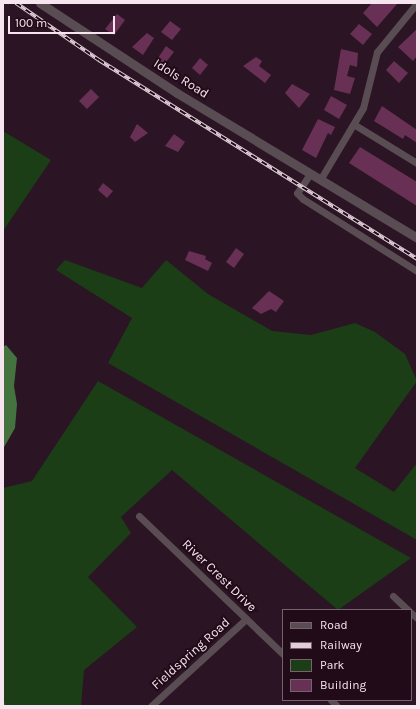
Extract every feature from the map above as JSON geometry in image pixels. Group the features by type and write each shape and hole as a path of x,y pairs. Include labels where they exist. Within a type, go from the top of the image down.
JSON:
{"street":[{"name":"Idols Road","path":"40,3 310,174 417,238"},
{"path":"320,180 355,125 368,92 377,52 417,3"},
{"path":"355,125 417,163"},
{"path":"310,174 297,193 303,199 417,271"},
{"name":"River Crest Drive","path":"139,516 282,653"},
{"path":"393,596 407,609"},
{"name":"Fieldspring Road","path":"151,706 246,619"}],"green space":[{"path":"3,131 51,160 3,231"},
{"path":"65,260 142,288 166,260 208,294 272,331 311,335 355,323 375,332 405,354 417,381 355,468 394,492 417,463 417,540 108,363 132,318 56,270"},
{"path":"98,381 411,558 339,609 337,609 172,470 121,517 131,533 88,577 137,627 84,670 81,706 3,706 3,488 32,481"}],"shaded area":[{"path":"6,345 17,358 14,386 17,404 15,428 3,449 3,347"}],"building":[{"path":"372,3 398,3 377,27 363,13"},
{"path":"117,14 125,20 114,35 105,29"},
{"path":"170,21 181,29 172,40 161,32"},
{"path":"359,24 372,34 363,45 350,34"},
{"path":"417,29 417,56 413,61 398,47"},
{"path":"147,33 154,38 143,55 132,47"},
{"path":"166,46 174,52 163,66 156,61"},
{"path":"341,49 358,53 357,67 350,65 347,76 355,78 350,94 334,90"},
{"path":"256,57 262,61 259,66 271,75 265,83 243,66"},
{"path":"200,58 208,65 200,75 192,68"},
{"path":"394,61 408,73 399,83 386,70"},
{"path":"292,84 310,94 299,108 285,93"},
{"path":"91,89 99,97 87,109 79,101"},
{"path":"331,96 347,105 339,119 324,110"},
{"path":"382,106 417,130 417,143 405,135 403,139 374,121"},
{"path":"318,119 335,127 331,135 328,133 316,158 302,150"},
{"path":"137,124 148,133 135,142 130,137"},
{"path":"174,134 185,142 178,152 165,146"},
{"path":"360,147 417,182 417,206 349,163"},
{"path":"103,183 113,191 107,198 98,190"},
{"path":"236,248 244,254 234,268 226,262"},
{"path":"189,251 206,256 205,259 212,263 208,271 185,260"},
{"path":"269,291 284,301 276,312 271,309 261,314 252,308"}],"waterway":[{"path":"3,702 4,706"}],"railway":[{"path":"16,3 99,60 417,259"}]}
